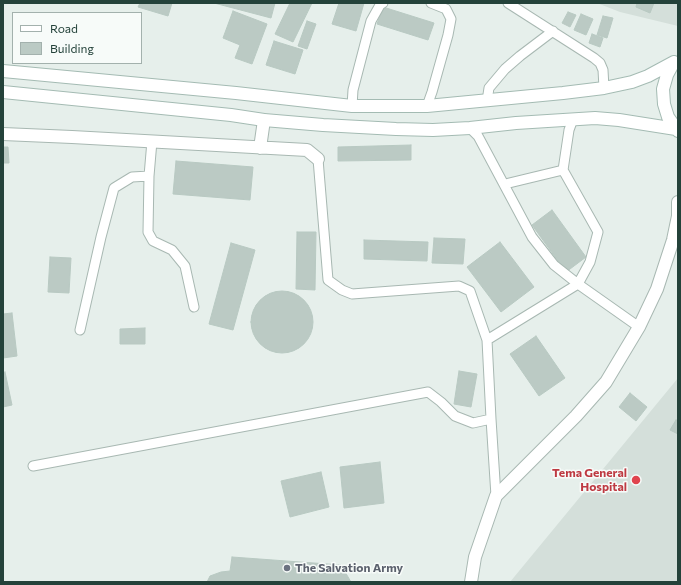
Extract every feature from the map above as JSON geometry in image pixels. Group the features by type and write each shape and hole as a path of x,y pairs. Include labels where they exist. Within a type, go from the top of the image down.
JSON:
{"main road":[{"path":"3,71 236,93 352,106 427,106 563,94 604,88 632,82 648,76 676,60"},
{"path":"676,60 667,75 663,89 664,104 668,117 677,130"},
{"path":"3,92 323,125 433,130 595,118 619,120 677,130"},
{"path":"260,148 264,120"},
{"path":"3,134 307,150 318,159"},
{"path":"471,582 475,557 496,496 576,416 606,382 639,327 657,289 678,216 678,202"}],"lane":[{"path":"352,106 353,90 371,21 380,5 383,3"},
{"path":"427,106 446,42 451,19 446,9 431,3"},
{"path":"508,3 600,63 603,70 604,88"},
{"path":"487,101 489,88 505,70 552,31"},
{"path":"487,340 578,284 590,262 598,232 563,170 569,130 573,119"},
{"path":"470,128 478,136 532,237 554,265 578,284 639,327"},
{"path":"152,141 149,176 148,232 153,241 172,250 185,266 194,307"},
{"path":"318,159 328,280 342,290 352,294 459,286 470,292 487,340 496,496"},
{"path":"505,184 563,170"},
{"path":"80,330 101,237 114,188 132,177 149,176"},
{"path":"33,466 428,392 455,416 473,423 491,419"}],"shaded area":[{"path":"597,3 678,3 678,26 620,12"},
{"name":"Tema General Hospital","path":"678,378 678,582 510,582"}],"building":[{"path":"140,3 172,3 168,16 138,7"},
{"path":"214,3 275,3 271,18"},
{"path":"290,3 312,3 293,42 275,34"},
{"path":"339,3 364,3 356,31 332,24"},
{"path":"637,3 654,3 650,13 636,7"},
{"path":"383,7 434,23 428,40 377,24"},
{"path":"233,11 267,24 252,64 235,58 240,45 223,38"},
{"path":"568,12 576,15 570,27 562,23"},
{"path":"581,14 593,19 586,35 574,30"},
{"path":"603,16 613,18 607,38 597,35"},
{"path":"307,21 316,24 307,49 298,46"},
{"path":"592,34 603,38 600,47 589,43"},
{"path":"274,41 303,50 295,74 266,65"},
{"path":"411,145 411,160 338,161 338,147"},
{"path":"3,147 8,147 9,163 3,163"},
{"path":"176,161 253,167 250,200 173,194"},
{"path":"552,210 586,257 566,272 532,225"},
{"path":"297,232 316,232 315,290 296,289"},
{"path":"434,238 465,239 463,264 432,263"},
{"path":"364,240 428,242 427,261 364,259"},
{"path":"500,242 534,287 501,312 467,267"},
{"path":"231,243 255,250 233,330 209,324"},
{"path":"50,257 71,258 69,293 48,292"},
{"path":"276,291 288,291 304,300 311,310 313,322 311,334 304,344 288,353 276,353 265,348 256,339 251,328 251,316 256,305 265,296"},
{"path":"12,313 17,356 3,358 3,314"},
{"path":"145,328 145,344 120,344 120,329"},
{"path":"536,336 565,378 539,396 510,354"},
{"path":"459,371 477,374 471,407 454,404"},
{"path":"5,372 12,405 3,407 3,373"},
{"path":"630,393 647,407 636,421 619,407"},
{"path":"676,420 678,421 678,434 670,430"},
{"path":"380,462 384,503 344,508 340,467"},
{"path":"321,472 329,507 290,517 281,481"},
{"name":"The Salvation Army","path":"232,557 341,565 351,582 207,582 210,576 221,572 230,571"}],"place":[{"name":"Tema General Hospital","path":"636,480"},
{"name":"The Salvation Army","path":"287,568"}]}
